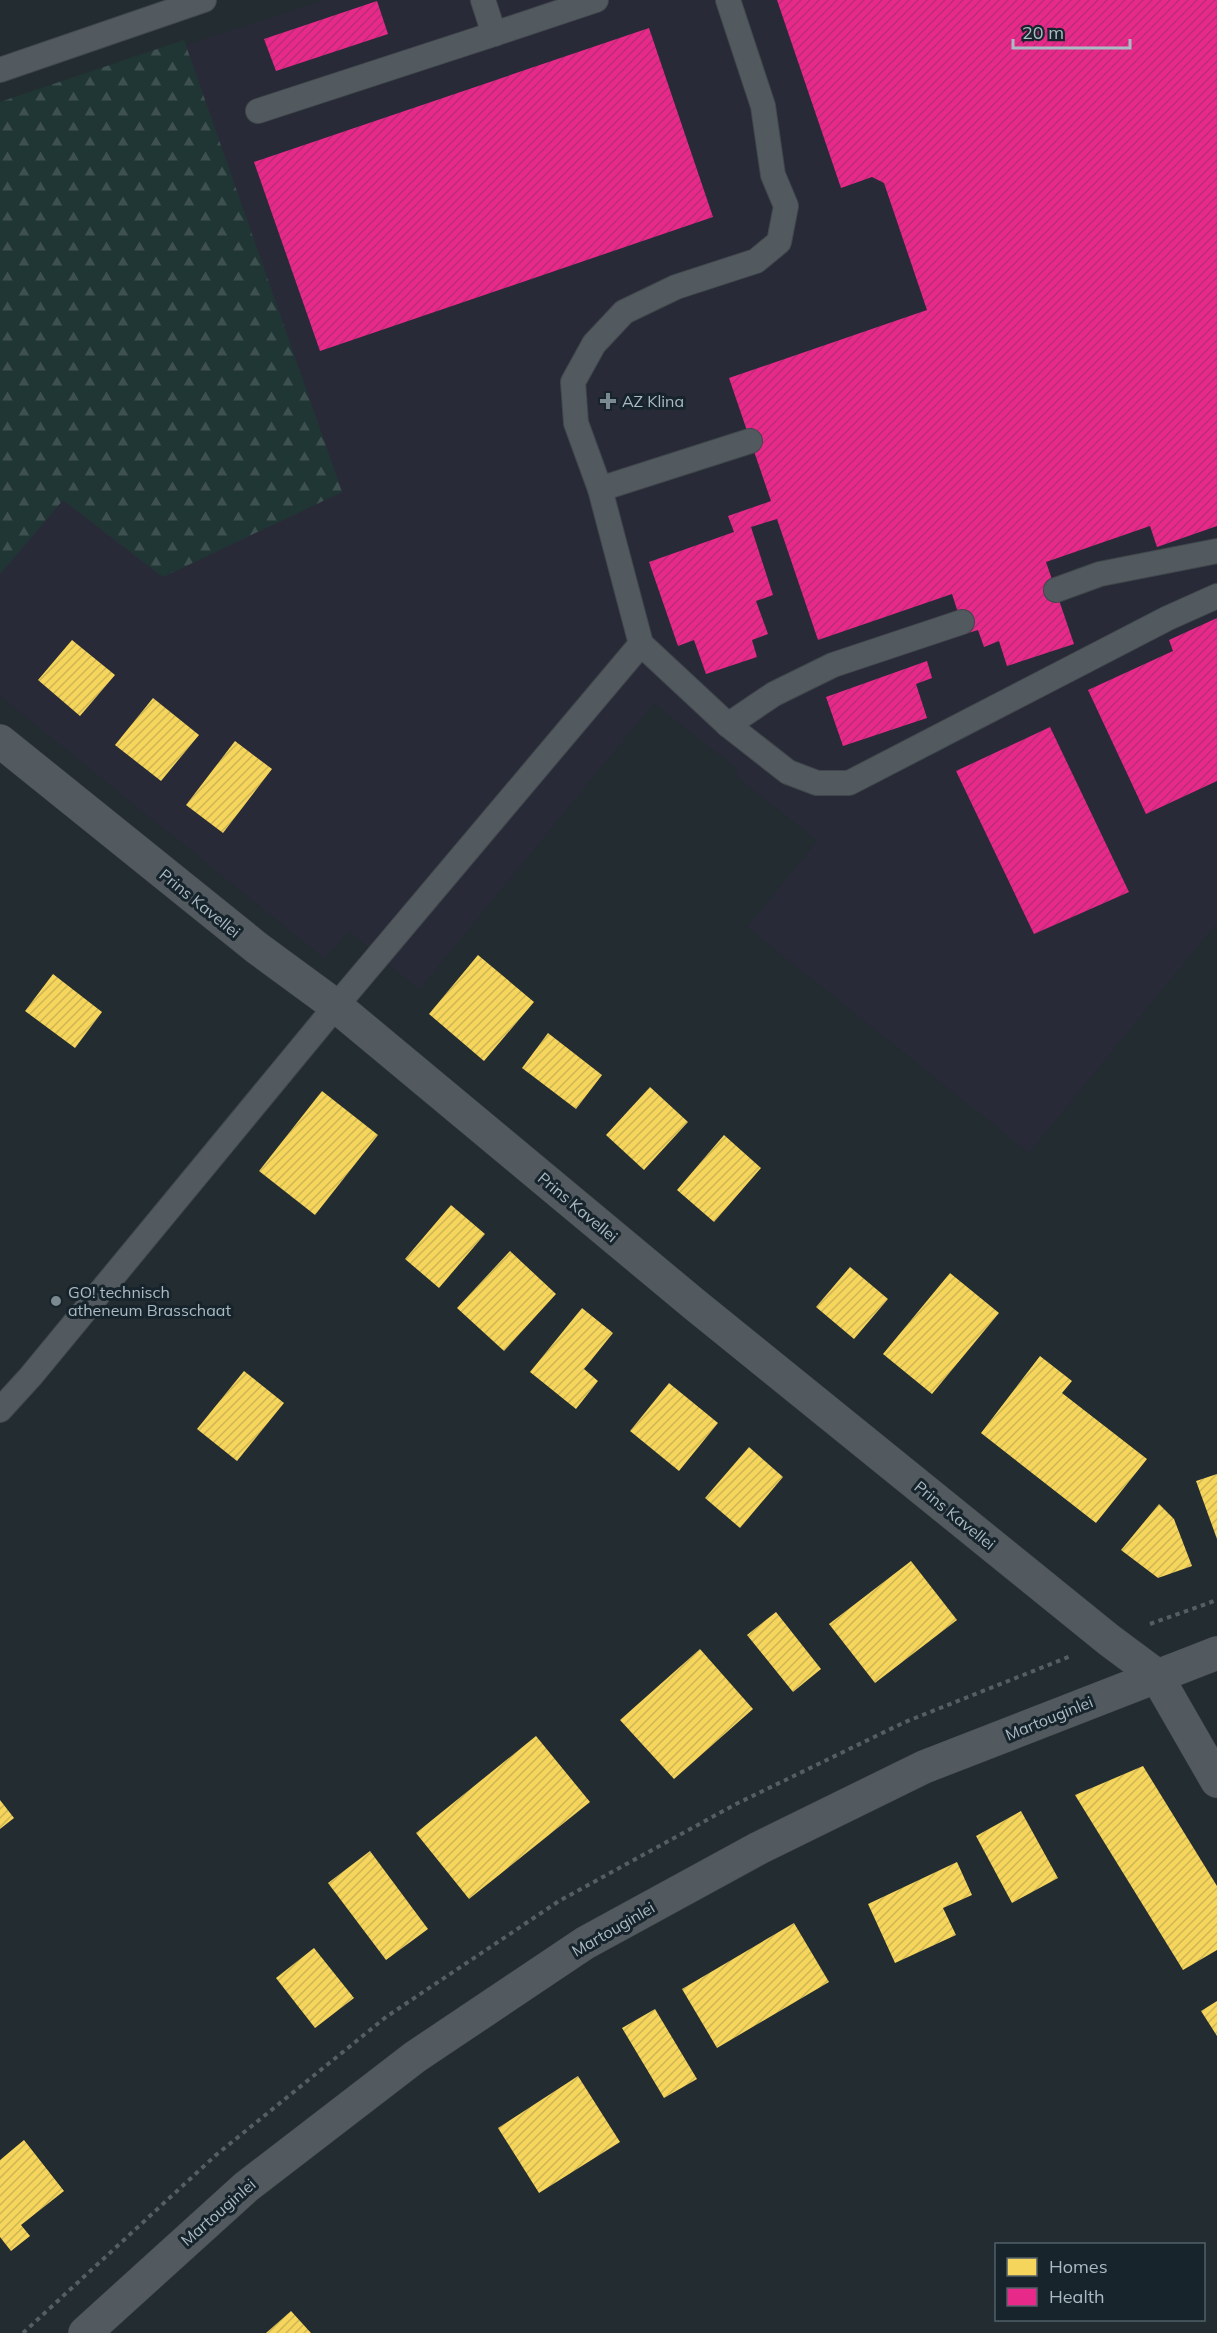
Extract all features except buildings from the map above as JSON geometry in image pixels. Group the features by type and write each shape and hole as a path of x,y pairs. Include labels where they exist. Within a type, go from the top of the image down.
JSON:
{"street":[{"name":"Prins Kavellei","path":"0,741 257,948 336,1006 722,1326 1155,1676"},
{"name":"Martouginlei","path":"85,2333 246,2187 415,2057 585,1943 759,1848 924,1767 1217,1653"},
{"path":"1155,1676 1217,1781"}],"lane":[{"path":"0,70 204,0"},
{"path":"483,0 494,33"},
{"path":"258,111 596,0"},
{"path":"728,0 763,106 773,175 786,206 779,242 756,261 676,287 624,312 594,344 573,382 576,423 600,489 641,644 728,725 788,772 817,783 849,783 1168,618 1217,596"},
{"path":"600,489 750,441"},
{"path":"1056,590 1100,574 1217,551"},
{"path":"728,725 774,694 833,665 962,622"},
{"path":"0,1410 31,1376 336,1006 641,644"}],"shaded area":[{"name":"AZ Klina","path":"325,0 1217,0 1217,923 1029,1153 747,927 817,841 735,775 738,770 654,703 419,990 349,931 325,959 0,696 0,105"}],"green space":[{"path":"184,40 342,492 163,577 63,500 0,574 0,102"}],"place":[{"name":"AZ Klina","path":"608,401"},
{"name":"GO! technisch atheneum Brasschaat","path":"56,1301"}]}
